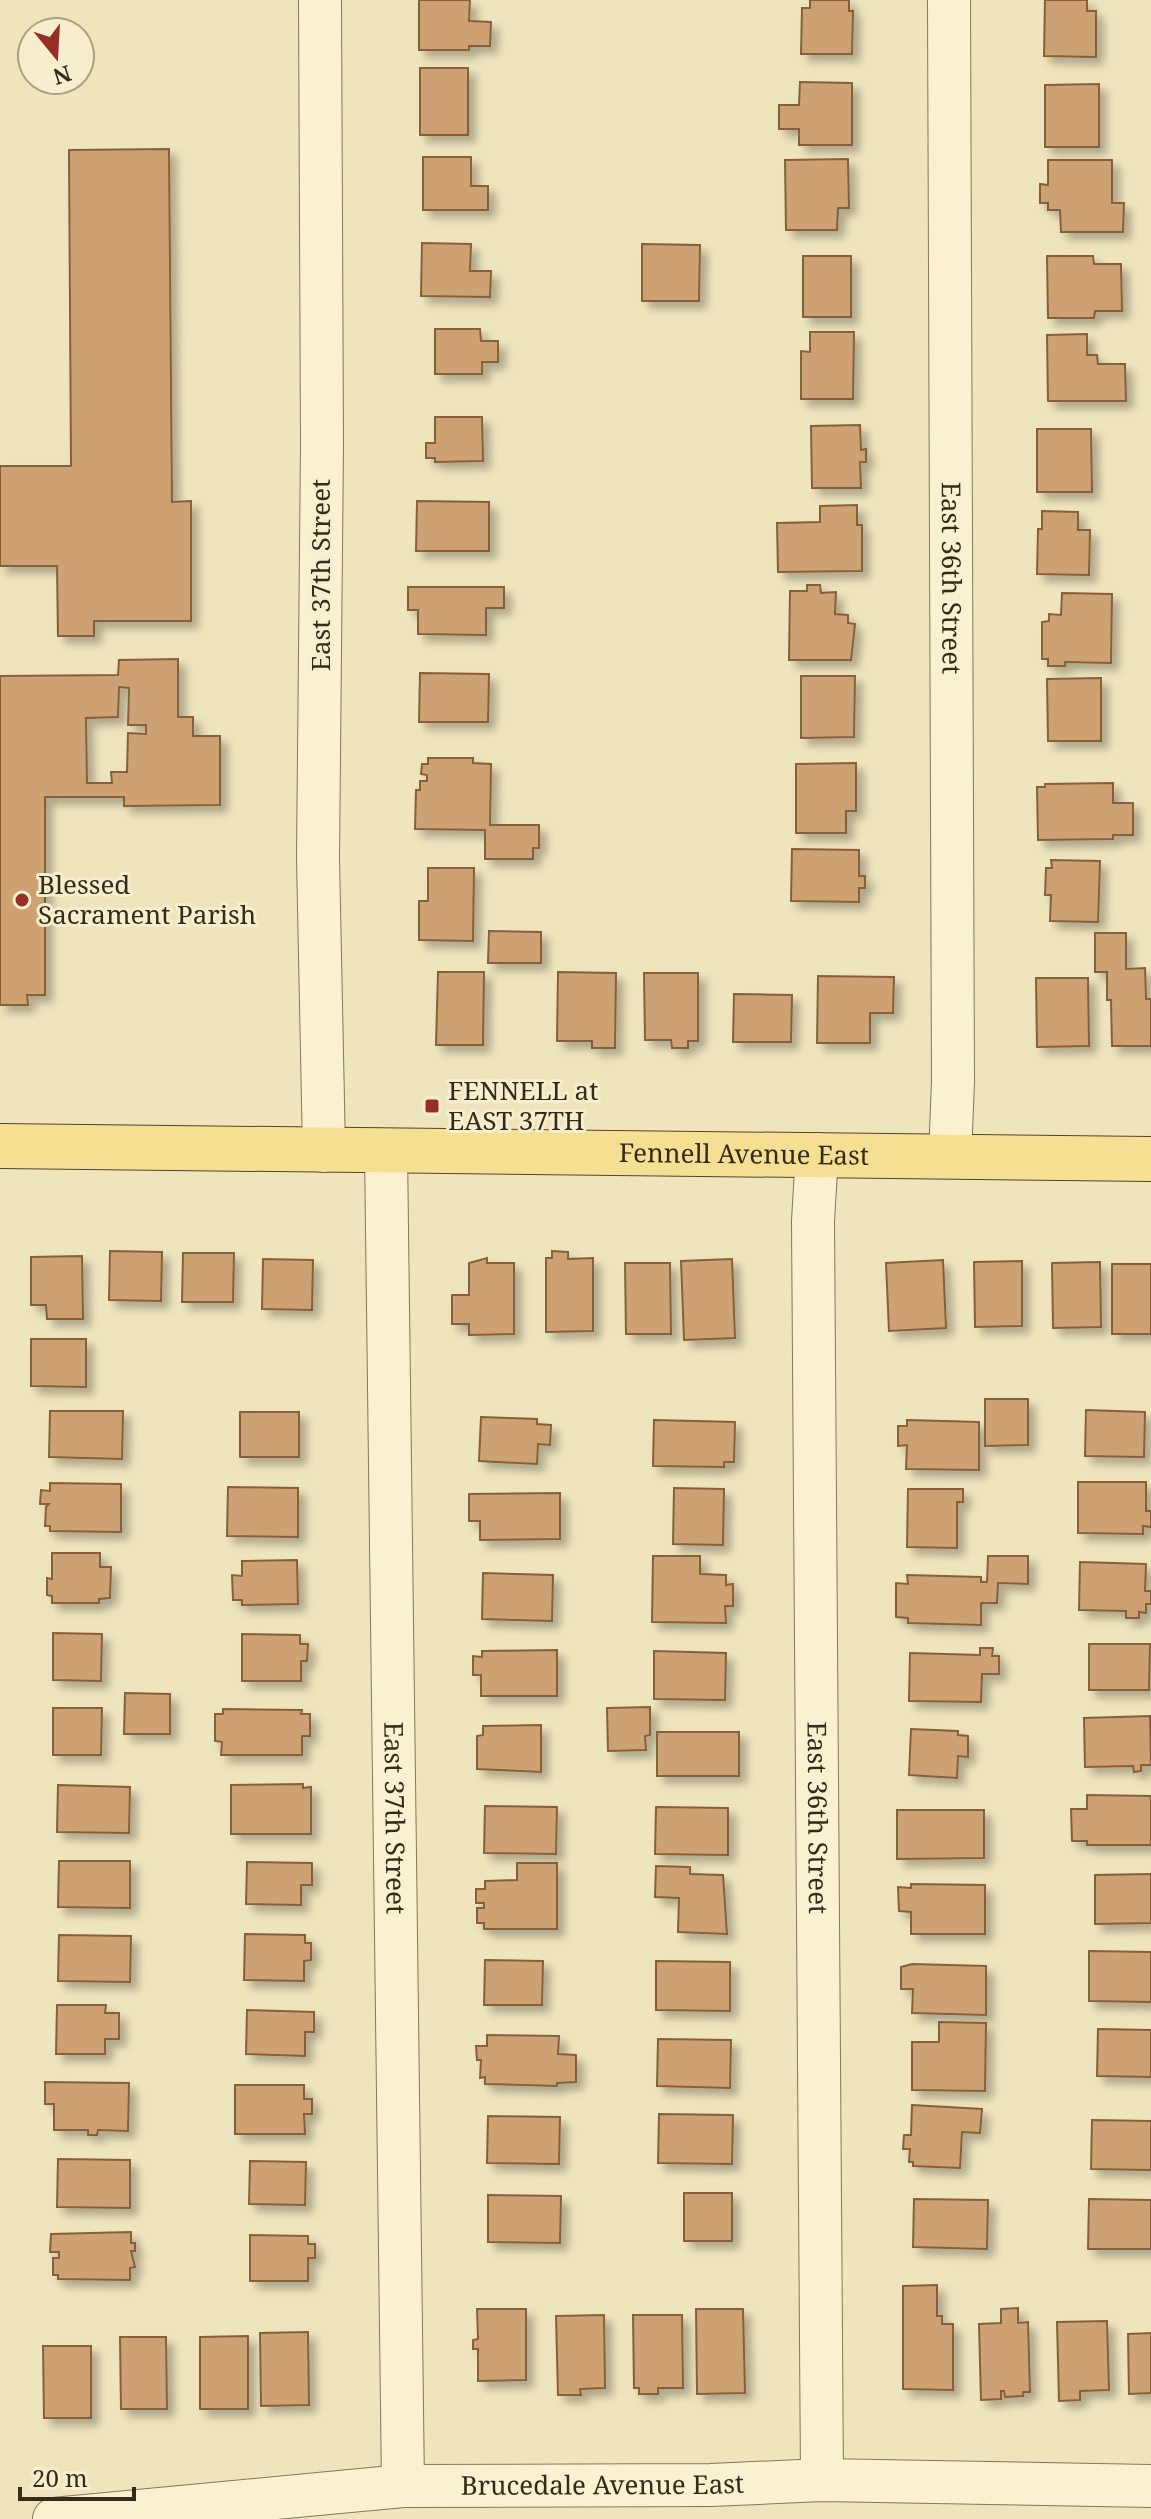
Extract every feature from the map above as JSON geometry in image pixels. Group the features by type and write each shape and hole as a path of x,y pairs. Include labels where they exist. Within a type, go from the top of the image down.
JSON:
{"main road":[{"name":"Fennell Avenue East","path":"0,1146 1151,1159"}],"street":[{"name":"East 37th Street","path":"320,0 322,445 318,858 324,1151"},
{"name":"East 36th Street","path":"949,0 953,1082 950,1156"},
{"name":"East 37th Street","path":"386,1150 403,2486"},
{"name":"East 36th Street","path":"817,1154 813,1221 822,2480"},
{"name":"Brucedale Avenue East","path":"54,2519 403,2486 711,2502 822,2480 1151,2486"}],"building":[{"path":"419,0 470,0 469,21 491,22 490,46 469,46 469,50 419,50"},
{"path":"810,0 849,0 849,11 853,11 852,54 801,54 802,8 810,8"},
{"path":"1045,0 1087,0 1087,11 1096,11 1096,57 1044,56"},
{"path":"420,68 468,68 468,135 420,135"},
{"path":"800,82 852,83 852,145 799,145 799,129 779,129 779,105 799,105"},
{"path":"1099,84 1099,147 1045,147 1045,85"},
{"path":"169,149 172,502 191,501 191,621 94,621 94,636 58,636 57,566 0,566 0,466 71,466 69,150"},
{"path":"423,157 471,157 471,186 488,186 488,210 423,210"},
{"path":"848,159 849,208 838,208 837,230 786,230 785,160"},
{"path":"1048,160 1112,160 1112,203 1124,203 1123,232 1061,232 1060,210 1048,210 1048,203 1040,203 1040,184 1048,185"},
{"path":"422,243 471,244 470,271 491,271 490,297 421,296"},
{"path":"642,244 700,245 699,301 642,301"},
{"path":"803,256 851,256 851,317 803,317"},
{"path":"1047,256 1093,256 1094,264 1121,264 1122,311 1095,311 1094,318 1048,318"},
{"path":"435,329 480,329 481,341 498,341 498,362 482,362 482,374 435,374"},
{"path":"810,332 854,332 853,399 801,399 801,351 810,352"},
{"path":"1087,334 1087,355 1097,355 1098,364 1125,364 1126,401 1048,401 1047,335"},
{"path":"435,417 482,417 483,461 435,462 435,458 426,458 426,443 435,443"},
{"path":"860,425 861,450 866,449 866,462 860,462 861,488 812,488 811,426"},
{"path":"1037,429 1091,429 1092,492 1037,492"},
{"path":"417,501 489,502 489,551 416,551"},
{"path":"857,505 857,525 862,525 862,571 778,572 777,523 820,522 820,506"},
{"path":"1042,511 1078,512 1078,530 1090,530 1089,575 1037,574 1038,529 1042,529"},
{"path":"807,585 820,585 821,593 836,592 835,614 848,615 848,623 855,624 851,660 789,660 790,591 807,591"},
{"path":"408,587 504,587 504,608 486,608 486,635 418,634 418,610 408,610"},
{"path":"1062,593 1112,594 1111,663 1065,662 1065,666 1048,666 1048,659 1042,659 1042,622 1049,621 1049,614 1061,615"},
{"name":"Blessed Sacrament Parish","path":"178,659 178,717 193,717 193,736 220,736 220,805 124,806 124,797 45,797 45,995 27,995 28,1005 0,1005 0,676 118,675 119,660","holes":["119,687 129,688 128,725 146,725 146,734 128,733 127,772 111,772 112,783 87,783 86,718 118,717"]},
{"path":"420,673 489,674 488,722 419,722"},
{"path":"801,676 855,676 854,737 801,738"},
{"path":"1101,678 1101,741 1048,741 1047,679"},
{"path":"428,758 473,758 473,763 491,764 490,825 539,825 539,848 533,848 533,859 485,859 485,830 415,829 416,790 420,790 420,781 427,781 427,775 421,774 422,764 428,764"},
{"path":"856,763 856,811 846,811 846,833 796,833 796,764"},
{"path":"1113,783 1113,803 1133,803 1133,835 1113,835 1113,839 1038,840 1037,787 1045,787 1045,784"},
{"path":"792,849 859,850 859,876 865,876 865,888 859,888 859,902 791,901"},
{"path":"1051,860 1100,861 1098,922 1050,921 1051,895 1045,895 1046,868 1052,868"},
{"path":"428,868 474,868 473,941 419,940 419,901 428,901"},
{"path":"489,931 541,932 541,963 488,963"},
{"path":"1095,933 1126,933 1126,969 1145,968 1146,999 1151,999 1151,1046 1112,1046 1107,972 1095,972"},
{"path":"438,972 484,972 483,1045 436,1045"},
{"path":"558,972 616,973 615,1048 592,1048 592,1041 557,1041"},
{"path":"644,973 698,973 698,1041 688,1041 688,1048 672,1048 671,1040 645,1040"},
{"path":"818,976 894,977 893,1013 870,1013 870,1043 817,1043"},
{"path":"1036,978 1088,978 1089,1046 1037,1047"},
{"path":"734,994 792,995 791,1042 733,1042"},
{"path":"110,1251 162,1252 161,1301 109,1300"},
{"path":"552,1251 568,1252 568,1259 593,1258 593,1331 546,1332 546,1258 552,1258"},
{"path":"183,1253 234,1253 233,1302 182,1302"},
{"path":"82,1256 83,1319 47,1319 46,1305 31,1305 31,1257"},
{"path":"487,1258 487,1263 514,1263 514,1334 469,1335 469,1324 452,1324 452,1295 469,1295 469,1263"},
{"path":"263,1259 313,1260 312,1310 262,1309"},
{"path":"732,1259 735,1338 684,1340 681,1261"},
{"path":"943,1260 946,1328 889,1331 886,1263"},
{"path":"1022,1261 1022,1326 975,1327 974,1262"},
{"path":"1100,1262 1101,1327 1053,1328 1052,1263"},
{"path":"625,1263 670,1263 671,1334 626,1334"},
{"path":"1112,1264 1151,1264 1151,1334 1112,1334"},
{"path":"31,1339 86,1339 86,1387 31,1386"},
{"path":"985,1399 1028,1399 1028,1445 985,1446"},
{"path":"1086,1410 1145,1412 1144,1457 1085,1456"},
{"path":"50,1411 123,1411 122,1459 49,1457"},
{"path":"240,1412 299,1412 299,1457 240,1457"},
{"path":"481,1417 537,1419 537,1424 551,1425 550,1445 538,1444 537,1464 479,1461"},
{"path":"654,1420 735,1422 734,1462 724,1462 724,1467 653,1466"},
{"path":"907,1420 979,1422 979,1470 906,1469 907,1445 898,1446 898,1426 907,1426"},
{"path":"1078,1482 1146,1482 1146,1511 1151,1511 1151,1527 1143,1526 1143,1534 1078,1533"},
{"path":"50,1483 121,1484 121,1532 50,1531 50,1526 45,1526 46,1507 49,1504 40,1504 41,1490 50,1491"},
{"path":"228,1487 298,1488 298,1537 227,1536"},
{"path":"674,1488 724,1489 723,1545 673,1544"},
{"path":"908,1489 963,1489 963,1502 957,1502 957,1548 907,1547"},
{"path":"560,1493 560,1539 480,1540 480,1521 469,1521 469,1494"},
{"path":"52,1553 100,1553 100,1567 111,1567 110,1598 99,1599 99,1603 52,1603 52,1596 47,1595 47,1578 52,1579"},
{"path":"653,1556 700,1556 700,1574 726,1575 726,1585 733,1584 733,1606 725,1606 726,1623 652,1622"},
{"path":"988,1556 1028,1556 1028,1584 998,1583 997,1603 981,1603 981,1625 908,1623 908,1618 896,1617 896,1583 908,1584 907,1575 981,1577 981,1582 987,1582"},
{"path":"297,1560 298,1604 242,1605 242,1600 233,1600 232,1575 242,1576 242,1561"},
{"path":"1080,1562 1146,1564 1145,1591 1151,1591 1151,1604 1146,1604 1146,1613 1139,1612 1139,1618 1126,1618 1126,1611 1079,1610"},
{"path":"483,1573 553,1575 552,1621 482,1619"},
{"path":"53,1633 102,1634 101,1681 53,1680"},
{"path":"242,1634 300,1635 300,1644 308,1644 307,1661 301,1661 301,1681 242,1681"},
{"path":"1089,1644 1150,1644 1149,1690 1089,1690"},
{"path":"980,1648 993,1648 992,1656 999,1656 999,1674 982,1674 981,1702 909,1701 910,1653 980,1655"},
{"path":"557,1650 557,1696 481,1696 481,1675 473,1675 473,1656 482,1657 482,1651"},
{"path":"654,1651 726,1653 725,1700 654,1699"},
{"path":"125,1693 170,1694 170,1734 124,1734"},
{"path":"650,1707 650,1735 645,1736 646,1750 608,1751 607,1708"},
{"path":"53,1708 102,1708 101,1755 53,1755"},
{"path":"223,1709 302,1710 301,1714 310,1714 310,1736 302,1736 302,1755 221,1755 222,1742 215,1741 215,1714 223,1714"},
{"path":"1150,1716 1151,1765 1141,1765 1141,1771 1134,1772 1133,1766 1085,1767 1084,1718"},
{"path":"541,1725 541,1772 477,1769 477,1736 483,1735 483,1726"},
{"path":"911,1729 958,1731 958,1735 968,1736 968,1757 958,1756 957,1778 909,1775"},
{"path":"657,1732 739,1732 739,1776 657,1776"},
{"path":"303,1784 303,1788 311,1787 311,1834 231,1834 231,1785"},
{"path":"58,1785 130,1787 129,1833 57,1832"},
{"path":"1087,1795 1151,1796 1151,1845 1087,1845 1087,1841 1072,1841 1071,1809 1087,1809"},
{"path":"485,1806 557,1807 556,1854 484,1853"},
{"path":"656,1807 728,1808 728,1855 655,1854"},
{"path":"897,1810 984,1810 984,1858 897,1859"},
{"path":"59,1861 130,1861 130,1908 58,1907"},
{"path":"247,1862 312,1863 312,1885 301,1885 301,1905 246,1904"},
{"path":"517,1863 557,1863 557,1929 484,1929 484,1923 477,1923 477,1908 484,1908 484,1903 476,1903 476,1889 485,1889 485,1881 517,1880"},
{"path":"656,1866 690,1867 690,1874 723,1875 727,1934 678,1932 679,1898 655,1897"},
{"path":"1151,1874 1151,1923 1095,1924 1095,1875"},
{"path":"911,1884 985,1885 985,1934 911,1934 911,1912 899,1911 898,1887 911,1888"},
{"path":"245,1934 305,1935 305,1943 311,1943 311,1960 304,1961 304,1981 244,1980"},
{"path":"59,1935 131,1936 130,1982 58,1981"},
{"path":"1089,1951 1151,1952 1151,2002 1089,2001"},
{"path":"485,1960 543,1961 542,2005 484,2005"},
{"path":"656,1961 730,1962 730,2011 656,2010"},
{"path":"912,1964 986,1966 986,2015 912,2013 913,1989 901,1989 901,1967"},
{"path":"57,2005 106,2005 105,2013 119,2013 119,2039 105,2039 105,2054 56,2054"},
{"path":"247,2010 314,2012 314,2032 305,2032 305,2056 246,2054"},
{"path":"939,2022 986,2023 985,2091 912,2090 912,2042 939,2042"},
{"path":"1098,2029 1151,2030 1151,2077 1097,2076"},
{"path":"487,2035 559,2036 558,2054 576,2055 576,2082 557,2083 557,2086 485,2084 485,2077 480,2078 481,2060 477,2060 476,2046 487,2046"},
{"path":"658,2039 731,2040 730,2088 657,2086"},
{"path":"45,2082 129,2083 128,2131 98,2130 97,2135 88,2135 88,2130 54,2130 54,2104 45,2104"},
{"path":"235,2085 304,2085 304,2099 312,2099 312,2114 304,2114 305,2134 235,2134"},
{"path":"912,2105 982,2109 980,2133 962,2132 960,2168 913,2166 913,2162 909,2162 910,2149 903,2149 904,2135 911,2135"},
{"path":"659,2114 733,2115 732,2164 658,2163"},
{"path":"488,2116 560,2117 559,2164 487,2163"},
{"path":"1092,2120 1151,2121 1151,2170 1091,2169"},
{"path":"58,2159 130,2160 130,2208 57,2207"},
{"path":"250,2161 306,2162 305,2205 249,2204"},
{"path":"684,2193 732,2193 732,2241 684,2241"},
{"path":"488,2195 561,2196 560,2243 488,2242"},
{"path":"914,2199 988,2200 987,2249 913,2247"},
{"path":"1089,2199 1151,2200 1151,2249 1088,2249"},
{"path":"131,2232 131,2243 135,2243 135,2251 131,2251 135,2267 130,2268 130,2280 58,2279 58,2275 53,2275 53,2258 59,2258 59,2252 50,2252 51,2234"},
{"path":"250,2235 308,2236 308,2244 315,2244 315,2258 308,2258 308,2281 250,2281"},
{"path":"937,2285 937,2316 942,2316 942,2324 953,2324 953,2390 903,2389 903,2286"},
{"path":"1018,2308 1018,2323 1028,2322 1030,2392 1023,2392 1023,2396 1005,2397 1004,2391 1001,2391 1001,2399 981,2400 979,2324 1001,2323 1001,2309"},
{"path":"477,2309 526,2309 526,2380 478,2381 478,2349 473,2349 473,2340 478,2339"},
{"path":"696,2309 743,2309 745,2393 697,2394"},
{"path":"604,2315 605,2388 580,2389 581,2395 558,2395 556,2316"},
{"path":"633,2315 682,2315 683,2388 658,2388 658,2394 639,2394 639,2388 634,2388"},
{"path":"1107,2321 1109,2390 1080,2391 1080,2400 1059,2401 1057,2322"},
{"path":"308,2332 309,2405 261,2406 260,2333"},
{"path":"1151,2333 1151,2393 1129,2394 1128,2334"},
{"path":"248,2336 248,2409 200,2409 200,2337"},
{"path":"120,2337 166,2337 167,2409 121,2409"},
{"path":"43,2346 91,2346 91,2418 44,2418"}],"place":[{"name":"Blessed Sacrament Parish","path":"22,900"},
{"name":"FENNELL at EAST 37TH","path":"432,1106"}]}
